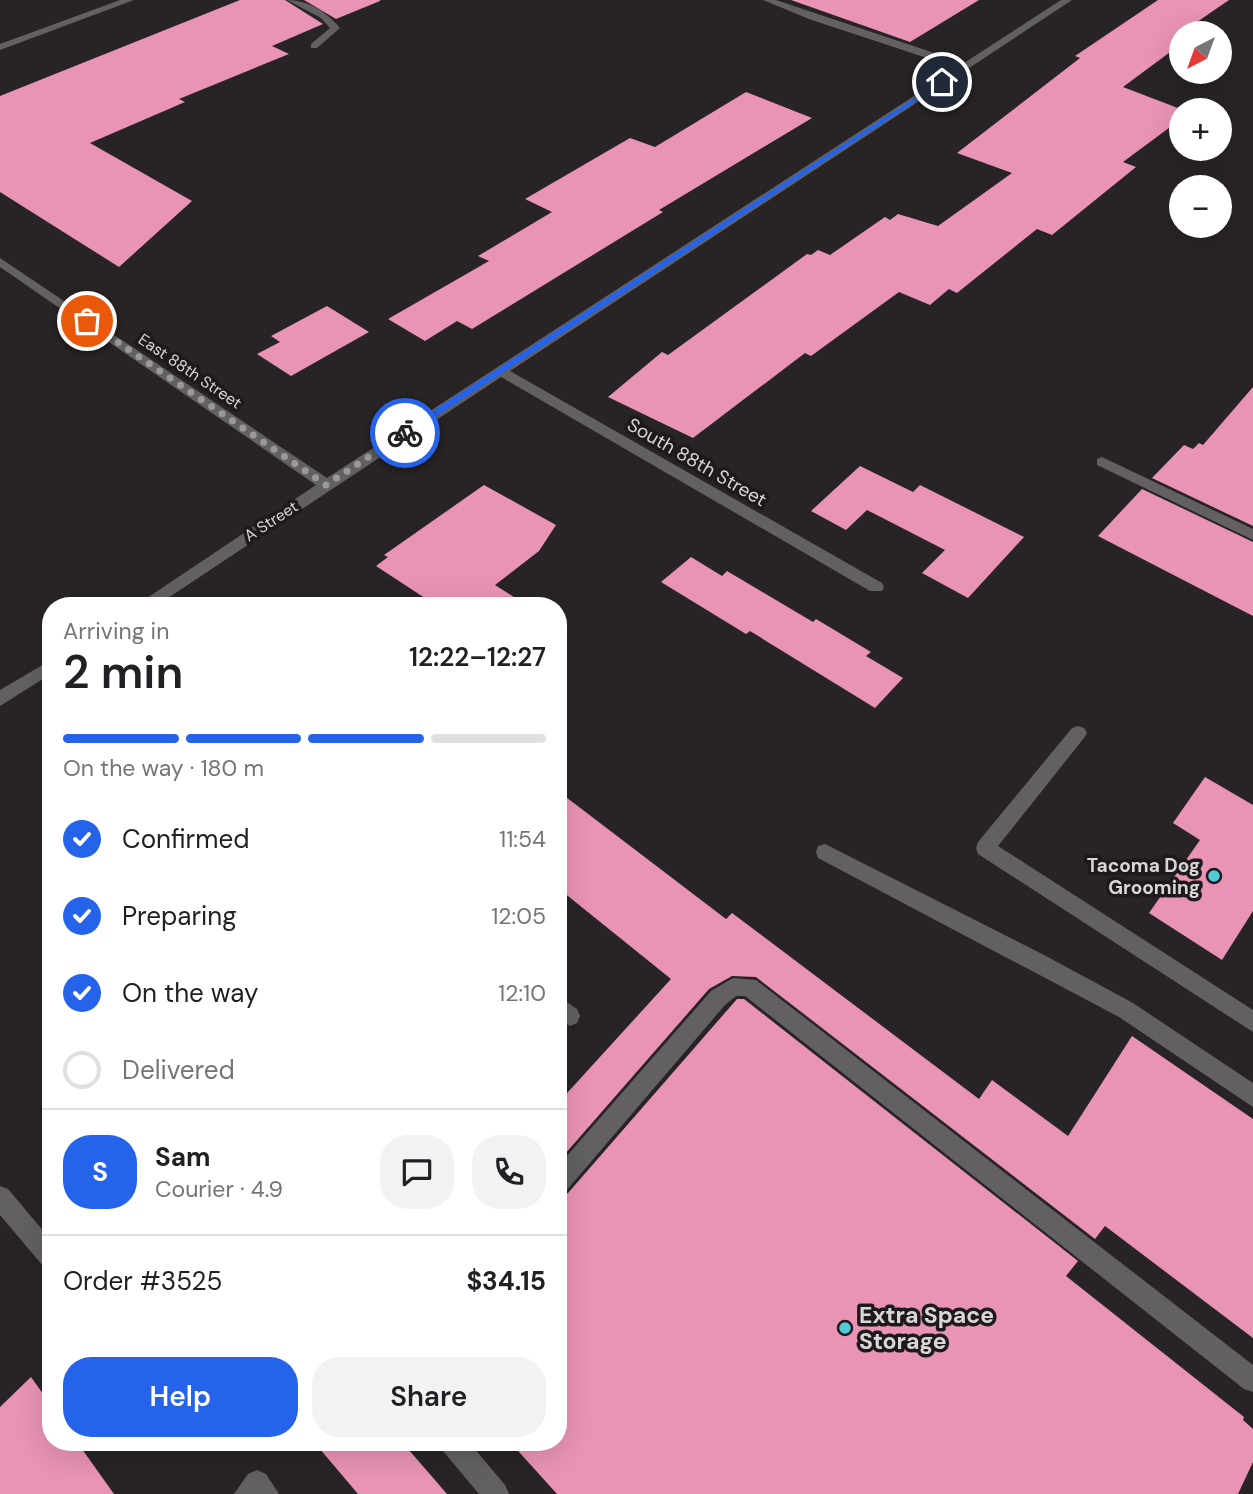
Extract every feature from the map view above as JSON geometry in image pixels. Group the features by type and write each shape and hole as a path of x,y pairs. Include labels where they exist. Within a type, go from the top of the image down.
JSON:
{"street":[{"path":"0,47 129,0"},
{"path":"292,0 324,16 335,27 314,46"},
{"path":"768,0 812,17 965,66"},
{"name":"A Street","path":"157,597 1067,0"},
{"name":"East 88th Street","path":"0,262 326,485"},
{"name":"South 88th Street","path":"500,371 876,587"},
{"path":"1102,462 1253,535"},
{"path":"0,699 42,672"},
{"path":"1078,733 985,848 1253,1022"},
{"path":"825,852 1126,1010 1253,1096"},
{"path":"567,1173 718,998 733,988 749,987 1253,1380"},
{"path":"0,1197 42,1247"},
{"path":"460,1451 496,1494"},
{"path":"247,1494 257,1483 266,1494"}],"building":[{"path":"240,0 285,0 323,24 272,46 289,54 179,99 185,102 90,143 192,201 119,267 0,192 0,96"},
{"path":"304,0 380,0 380,1 336,19"},
{"path":"791,0 979,0 910,42"},
{"path":"1158,0 1229,0 1198,21 1169,21 1169,53 1123,87 1169,105 1169,128 1123,162 1136,167 1052,235 1037,229 957,293 949,289 930,305 899,292 811,356 805,353 693,438 608,397 662,352 668,355 807,254 811,255 818,250 830,255 885,217 890,220 898,214 938,226 1012,173 957,153 1080,58 1075,56"},
{"path":"746,92 812,118 659,210 663,212 472,329 457,321 425,341 388,319 489,261 478,256 552,212 525,199 630,138 655,147"},
{"path":"327,306 369,332 291,376 257,354 280,342 271,336"},
{"path":"1253,387 1253,526 1152,478 1184,445 1193,449 1199,443 1203,445"},
{"path":"860,466 913,492 920,485 1024,537 968,598 922,573 945,550 867,510 846,530 811,511"},
{"path":"484,485 556,525 539,551 495,585 514,597 423,597 376,566 388,557 384,555"},
{"path":"1142,489 1253,542 1253,616 1098,536"},
{"path":"691,557 722,576 727,571 813,622 816,619 871,652 866,656 903,678 875,708 750,631 746,634 661,582"},
{"name":"Tacoma Dog Grooming","path":"1205,777 1253,805 1253,911 1222,960 1149,913 1200,840 1173,823"},
{"path":"567,798 726,919 732,913 979,1099 992,1080 1068,1136 1132,1036 1253,1119 1253,1338 1105,1226 1095,1239 756,977 732,976 709,989 567,1152 567,1093 671,979 567,895"},
{"name":"Extra Space Storage","path":"737,999 744,999 1078,1261 1066,1276 1244,1417 1243,1420 1253,1429 1253,1462 1238,1494 557,1494 518,1451 567,1451 568,1193"},
{"path":"31,1377 42,1392 42,1451 83,1451 114,1494 0,1494 0,1407"},
{"path":"322,1451 410,1451 447,1494 358,1494"}],"way so far":[{"path":"87,321 326,485 405,433"}],"place":[{"name":"Tacoma Dog Grooming","path":"1214,876"},
{"name":"Extra Space Storage","path":"845,1328"}],"route":[{"path":"405,433 942,82"}]}
